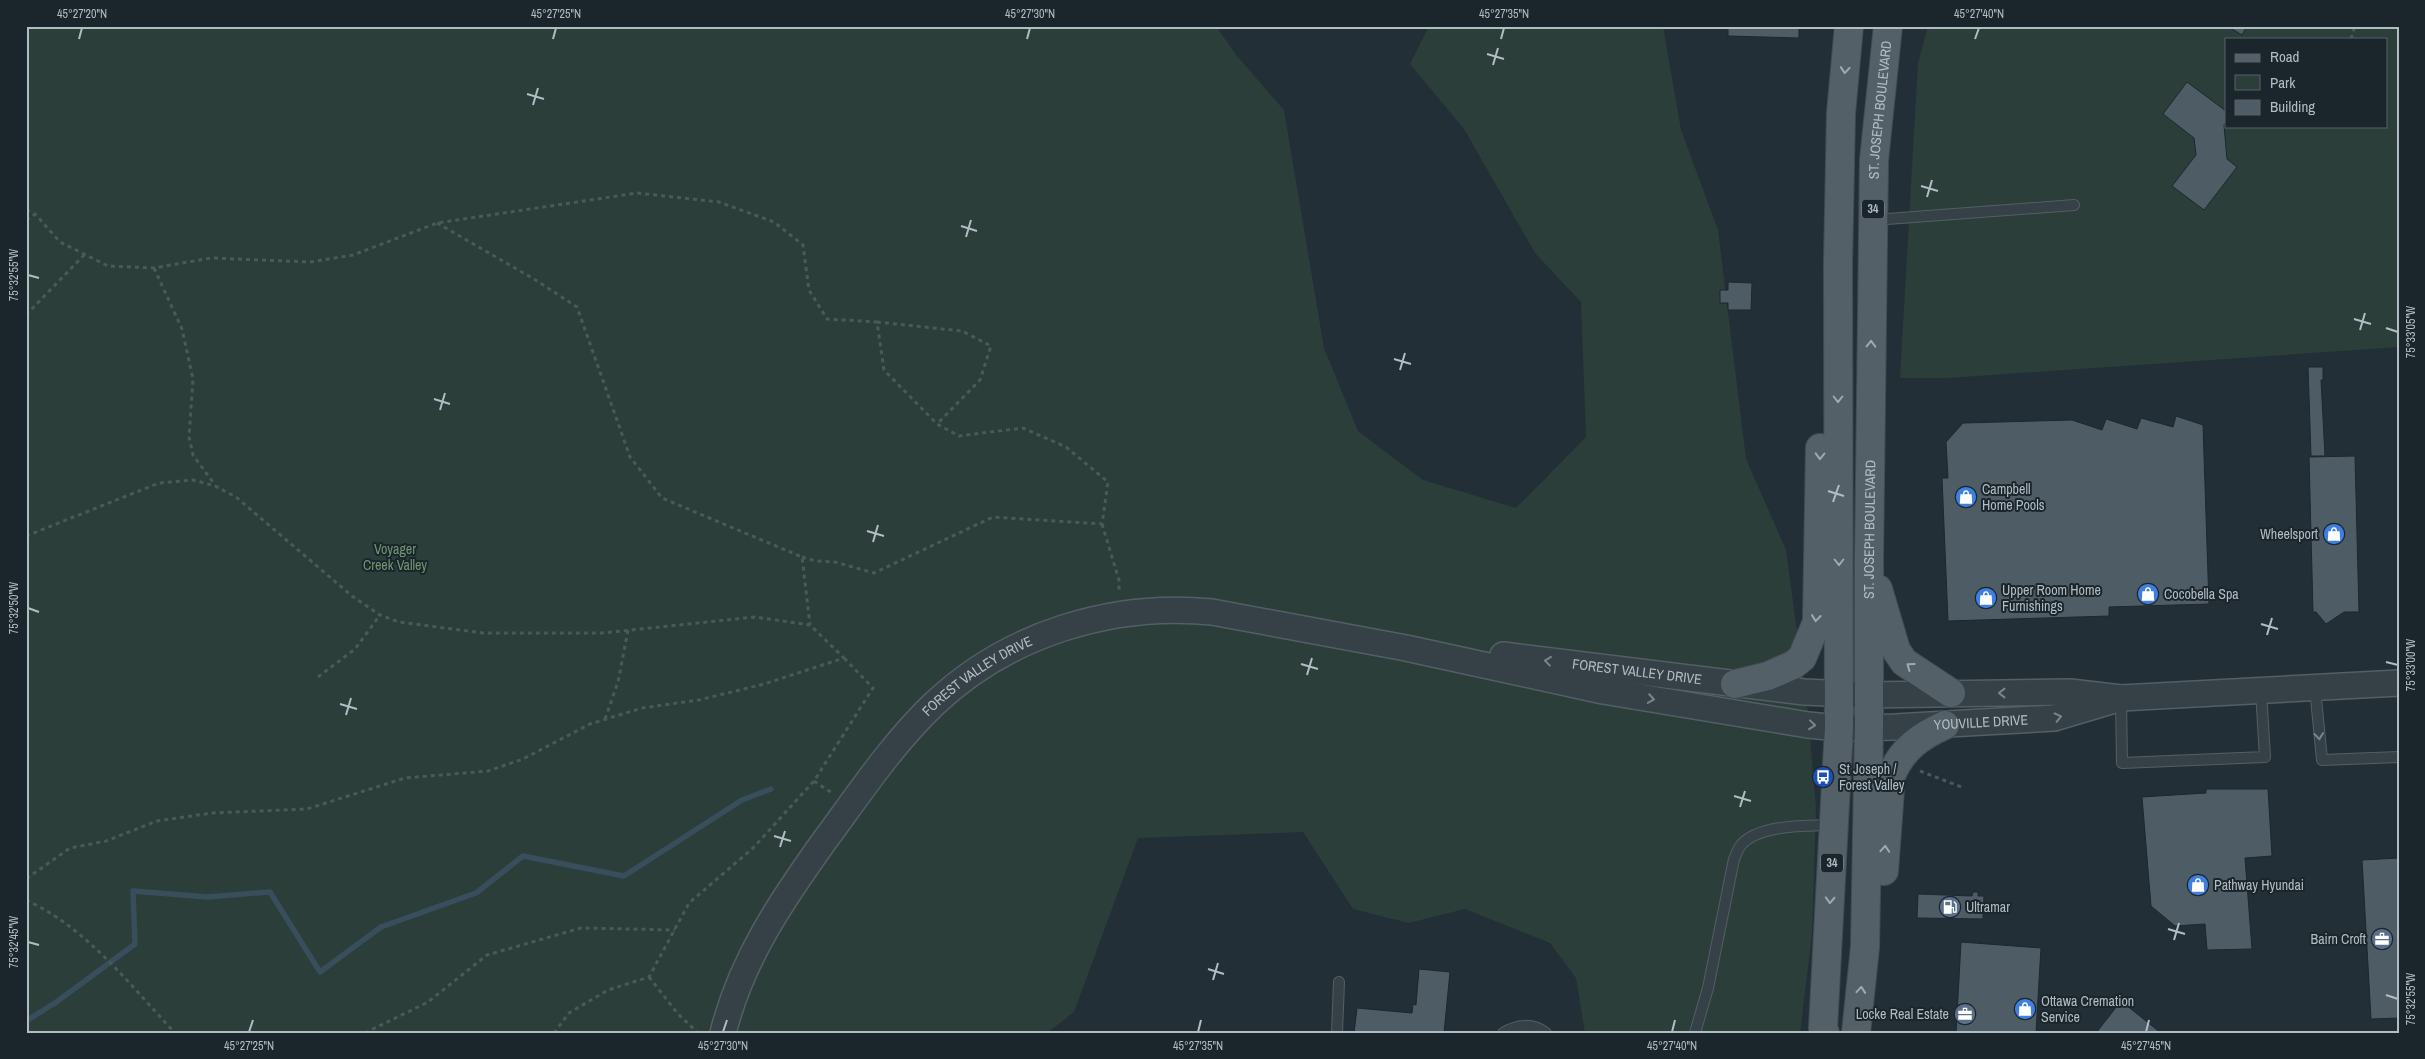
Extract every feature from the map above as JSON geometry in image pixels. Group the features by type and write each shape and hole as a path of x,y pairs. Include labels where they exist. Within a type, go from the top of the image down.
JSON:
{"main road":[{"name":"34","path":"1825,1033 1824,1019 1839,728 1838,263 1841,113 1849,26"},
{"name":"ST. JOSEPH BOULEVARD","path":"1856,1033 1865,947 1874,160 1888,26"},
{"path":"1735,684 1768,676 1793,665 1802,658 1817,622 1824,158 1838,115 1841,113"},
{"path":"1869,559 1896,650 1904,662 1951,693"},
{"path":"1865,947 1881,911 1891,776 1902,754 1924,734 1945,725"}],"street":[{"name":"FOREST VALLEY DRIVE","path":"723,1033 737,988 756,944 781,902 890,754 934,704 988,663 1034,639 1077,623 1120,615 1166,610 1212,612 1406,648 1603,691 1808,725 1839,728"},
{"name":"FOREST VALLEY DRIVE","path":"1406,648 1495,654 1735,684 1869,695"},
{"name":"YOUVILLE DRIVE","path":"1869,695 2070,692 2121,698 2399,683"},
{"name":"YOUVILLE DRIVE","path":"1839,728 1945,725 2054,718 2121,698"}],"lane":[{"path":"1873,220 2074,205"},
{"path":"2314,688 2322,760 2399,757"},
{"path":"2121,698 2122,763 2255,758 2265,757 2261,691"},
{"path":"1695,1033 1708,988 1734,859 1741,845 1751,837 1775,829 1835,825"},
{"path":"1337,1033 1339,982"},
{"path":"1504,1033 1512,1027 1528,1025 1540,1028 1546,1033"}],"path":[{"path":"2351,38 2355,26"},
{"path":"26,210 34,214 60,242 108,266 154,268 211,258 310,262 353,255 417,229 437,223 637,193 719,202 774,222 804,245 809,290 828,319 962,331 991,346 980,380 937,424"},
{"path":"26,220 34,214"},
{"path":"437,223 534,279 577,307 630,457 662,498 802,557 835,562 874,573 993,517 1102,524"},
{"path":"26,315 85,254"},
{"path":"154,268 182,329 193,379 189,437 193,455 216,486"},
{"path":"877,322 884,370 937,424 959,436 1024,428 1066,447 1108,482 1102,524 1118,580 1120,615"},
{"path":"26,536 159,483 193,480 216,486 236,497 352,596 380,615 399,622 483,633 602,633 755,617 810,625 873,688 814,781 752,848 689,903 649,977 608,990 569,1013 554,1033"},
{"path":"802,557 810,625"},
{"path":"318,677 355,649 380,615"},
{"path":"606,719 618,682 628,630"},
{"path":"26,879 70,848 106,841 157,821 212,813 307,809 405,778 488,771 523,759 590,724 642,708 699,700 764,684 844,658"},
{"path":"1916,767 1921,772 1964,788"},
{"path":"26,900 48,910 81,934 175,1033"},
{"path":"365,1033 428,1002 487,955 581,928 675,930"},
{"path":"649,977 678,1014 698,1033"}],"green space":[{"name":"Voyager Creek Valley","path":"26,26 1216,26 1237,56 1284,110 1324,348 1358,431 1423,480 1516,508 1586,437 1581,302 1535,253 1464,129 1410,64 1429,26 1663,26 1681,130 1718,230 1746,459 1786,550 1808,713 1816,808 1812,935 1800,1033 1585,1033 1576,978 1550,943 1465,909 1409,923 1353,909 1303,832 1138,838 1074,1012 1047,1033 26,1033"},
{"path":"1928,26 2399,26 2399,347 1948,378 1900,378 1918,63"}],"building":[{"path":"1728,26 1799,26 1799,38 1728,36"},
{"path":"2227,26 2247,26 2242,35"},
{"path":"2187,82 2225,110 2224,125 2227,159 2237,167 2204,210 2172,186 2196,155 2194,138 2163,114"},
{"path":"1728,282 1752,283 1751,310 1728,310 1728,303 1720,303 1720,290 1728,290"},
{"path":"2308,367 2323,367 2323,380 2321,380 2325,456 2311,456"},
{"path":"2176,416 2203,425 2209,604 2109,607 2109,616 1948,621 1942,478 1948,478 1946,442 1963,423 2072,420 2102,430 2106,419 2137,429 2141,418 2173,427"},
{"name":"Wheelsport","path":"2355,456 2359,612 2344,612 2326,624 2316,612 2313,612 2309,457"},
{"name":"Pathway Hyundai","path":"2206,789 2268,789 2272,856 2245,858 2252,949 2207,950 2205,924 2175,926 2151,906 2142,797 2206,793"},
{"name":"Bairn Croft","path":"2399,858 2399,1018 2371,1019 2362,860"},
{"name":"Ultramar","path":"1973,892 1978,892 1978,896 1984,896 1983,919 1917,918 1918,894 1972,896"},
{"path":"1961,942 2041,948 2036,1033 1956,1033"},
{"path":"1419,969 1450,972 1444,1033 1354,1033 1357,1008 1412,1013 1413,1004 1416,1005"},
{"path":"2121,1001 2161,1033 2096,1033"}],"waterway":[{"path":"26,1021 55,1003 135,944 133,891 207,897 270,892 320,972 381,927 476,893 523,856 624,876 742,800 771,789"}],"place":[{"name":"Campbell Home Pools","path":"1966,497"},
{"name":"Wheelsport","path":"2334,534"},
{"name":"Cocobella Spa","path":"2148,594"},
{"name":"Upper Room Home Furnishings","path":"1986,598"},
{"name":"St Joseph / Forest Valley","path":"1823,777"},
{"name":"Pathway Hyundai","path":"2198,885"},
{"name":"Ultramar","path":"1950,907"},
{"name":"Bairn Croft","path":"2382,939"},
{"name":"Ottawa Cremation Service","path":"2025,1009"},
{"name":"Locke Real Estate","path":"1965,1014"}]}
